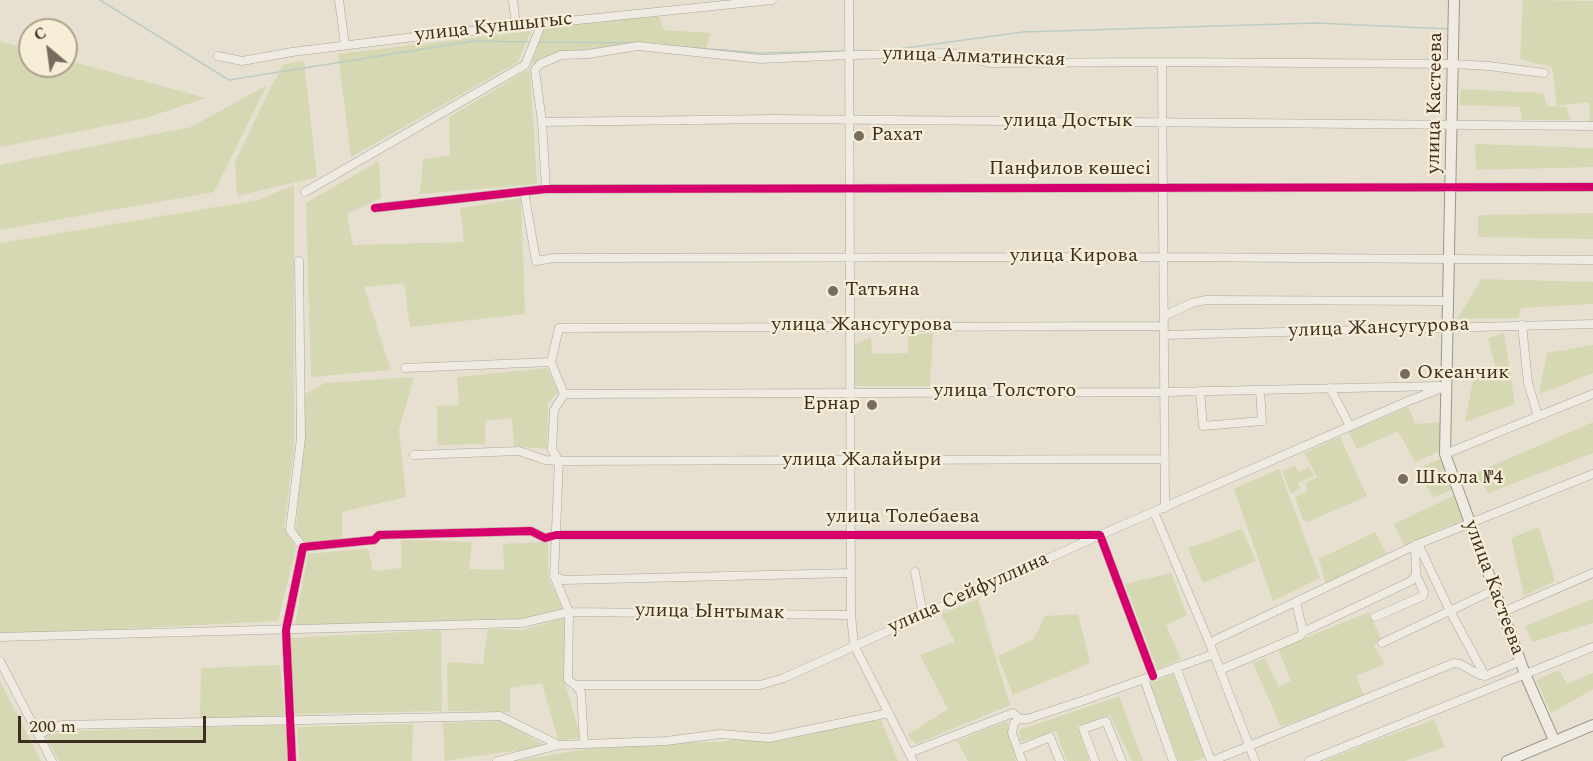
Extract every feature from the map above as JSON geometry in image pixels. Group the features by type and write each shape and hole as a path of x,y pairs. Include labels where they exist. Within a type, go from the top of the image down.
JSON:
{"street":[{"path":"339,0 345,45"},
{"path":"513,0 516,26"},
{"name":"улица Куншыгыс","path":"218,56 242,61 345,45 688,4 772,0"},
{"name":"улица Толебаева","path":"849,0 851,615 854,645 913,761"},
{"name":"улица Кастеева","path":"1454,0 1445,454 1525,674 1554,740"},
{"path":"305,192 525,65 542,23"},
{"name":"улица Алматинская","path":"542,122 535,70 540,64 561,55 588,54 638,46 761,59 951,53 990,63 1453,64 1544,73"},
{"path":"1162,62 1165,508"},
{"name":"улица Достык","path":"542,122 773,118 1593,126"},
{"path":"542,122 546,189"},
{"name":"Панфилов көшесі","path":"375,208 546,189 1163,186 1593,188"},
{"name":"улица Кирова","path":"524,191 536,261 554,258 1164,257 1593,260"},
{"path":"292,761 286,630 303,547 290,530 301,438 299,261"},
{"path":"1164,316 1198,300 1448,301"},
{"name":"улица Жансугурова","path":"1164,335 1593,324"},
{"path":"1522,325 1528,383 1538,416"},
{"name":"улица Жансугурова","path":"552,362 559,328 1164,326"},
{"path":"405,368 552,362 564,394 554,410 552,450 559,461 554,576 569,612 568,680 581,692 584,744"},
{"name":"улица Толстого","path":"564,394 1165,392 1447,386"},
{"name":"улица Сейфуллина","path":"575,685 760,685 784,678 1100,535 1447,386"},
{"path":"1330,388 1350,426"},
{"path":"1200,391 1203,426 1262,421 1260,390"},
{"path":"1445,454 1593,394"},
{"name":"улица Жалайыри","path":"414,455 519,451 545,460 559,461 1165,459"},
{"path":"1210,644 1416,545 1593,474"},
{"path":"1154,512 1210,644 1255,761"},
{"name":"улица Толебаева","path":"303,547 374,541 379,535 531,531 545,537 556,535 1100,535"},
{"path":"1100,535 1153,676"},
{"path":"1375,617 1424,596 1416,575 1416,545"},
{"path":"1416,545 1485,676"},
{"path":"915,572 923,615"},
{"path":"554,576 564,580 851,573"},
{"path":"1503,612 1593,573"},
{"path":"1220,670 1300,636 1303,632 1411,581 1416,575"},
{"path":"1382,643 1494,590"},
{"path":"1296,602 1303,632"},
{"name":"улица Ынтымак","path":"0,637 522,623 569,612 851,615"},
{"path":"1308,761 1593,647"},
{"path":"909,753 1014,713 1020,718 1027,719 1214,654"},
{"path":"0,661 52,761"},
{"path":"1176,667 1212,761 1454,663 1485,676 1521,661"},
{"path":"1144,679 1173,761"},
{"path":"496,761 559,746 666,741 720,734 769,738 889,713"},
{"path":"39,734 62,725 500,716 559,746"},
{"path":"1020,718 1011,727 1022,761"},
{"path":"1095,761 1083,729 1106,721 1122,761"},
{"path":"1507,761 1593,724"},
{"path":"1018,750 1050,737 1060,761"}],"green space":[{"path":"1523,0 1593,1 1593,122 1590,123 1589,102 1557,106 1552,67 1520,59"},
{"path":"659,16 664,30 710,33 706,49 640,42 557,52 531,65 544,27"},
{"path":"531,31 518,62 351,157 338,54"},
{"path":"0,41 18,46 18,78 78,78 78,63 206,98 146,118 0,147"},
{"path":"304,61 317,177 237,196 235,162 272,85 284,64"},
{"path":"530,69 537,184 420,194 423,159 450,155 449,117"},
{"path":"267,85 214,192 0,230 0,165 191,127"},
{"path":"1461,89 1543,93 1547,106 1566,107 1571,120 1522,120 1520,107 1459,105"},
{"path":"1475,144 1593,148 1593,167 1476,170"},
{"path":"379,161 381,198 347,214 353,245 464,242 460,208 521,198 525,314 410,327 404,283 364,287 391,370 311,377 306,203"},
{"path":"294,185 294,450 284,527 296,548 278,621 0,635 0,243 258,200"},
{"path":"1593,213 1593,239 1478,237 1478,215"},
{"path":"1482,279 1593,282 1593,304 1521,308 1519,318 1457,319"},
{"path":"933,333 930,386 855,386 854,345 871,337 872,354 908,353 908,335"},
{"path":"1504,333 1515,404 1465,422 1473,381 1496,369 1488,338"},
{"path":"1593,345 1593,373 1539,394 1547,353"},
{"path":"547,368 558,392 548,403 547,449 514,446 512,418 485,421 485,444 437,445 437,406 459,405 457,377"},
{"path":"414,377 399,430 406,497 342,512 342,540 304,542 296,531 305,394 325,383"},
{"path":"1409,407 1415,424 1441,422 1441,451 1415,462 1398,431 1357,449 1348,432"},
{"path":"1593,422 1593,453 1488,493 1475,473"},
{"path":"1340,437 1367,496 1308,522 1303,520 1295,497 1308,490 1305,484 1317,477 1304,453"},
{"path":"1442,458 1454,489 1434,497 1414,470"},
{"path":"1295,466 1298,472 1309,467 1314,476 1298,483 1300,489 1291,493 1282,471"},
{"path":"1279,469 1320,578 1273,601 1234,489"},
{"path":"1455,495 1466,522 1447,526 1405,547 1394,524"},
{"path":"1539,527 1555,581 1524,596 1511,538"},
{"path":"1242,529 1256,561 1203,583 1188,548"},
{"path":"1375,532 1386,553 1326,584 1319,559"},
{"path":"401,540 472,542 469,569 504,570 503,544 548,542 548,577 563,609 520,619 295,625 308,554 368,548 373,571 401,568"},
{"path":"1171,573 1187,615 1166,625 1181,659 1157,669 1125,584"},
{"path":"978,599 1010,705 916,744 907,735 948,709 920,655 955,642 941,614"},
{"path":"1593,599 1593,623 1532,642 1525,626"},
{"path":"1369,612 1381,639 1374,646 1385,664 1356,676 1364,695 1281,727 1253,663 1265,658 1279,687 1291,681 1278,649"},
{"path":"1078,614 1090,663 1013,695 998,656 1034,639 1045,616"},
{"path":"564,618 564,680 581,738 558,740 542,683 510,688 510,712 448,711 447,662 483,664 488,629 523,630"},
{"path":"441,630 442,711 295,714 290,638"},
{"path":"280,665 285,715 200,721 201,668"},
{"path":"1559,670 1567,684 1593,673 1593,689 1551,713 1536,680"},
{"path":"1173,674 1205,758 1179,761 1150,683"},
{"path":"0,681 41,761 0,761"},
{"path":"1119,696 1143,761 1132,761 1110,715 1077,726 1089,761 1067,761 1056,731 1021,742 1019,730"},
{"path":"881,720 898,761 515,761 622,743 720,742"},
{"path":"1434,720 1445,747 1405,761 1324,761 1382,738"},
{"path":"502,721 546,746 445,761 443,723"},
{"path":"1007,721 1016,761 968,761 957,741"},
{"path":"413,724 412,761 299,761 297,727"},
{"path":"286,725 288,761 59,761 46,737 67,731"}],"waterway":[{"path":"100,0 229,80 473,41 530,42"},
{"path":"865,51 883,51 1023,32 1315,23 1450,29"},
{"path":"538,42 635,43"},
{"path":"670,46 761,53 845,51"}],"cycle path":[{"path":"375,208 546,189 1593,187"},
{"path":"292,761 286,630 303,547 374,540 379,535 531,531 545,538 556,535 1100,535 1153,676"}],"place":[{"name":"Рахат","path":"859,136"},
{"name":"Татьяна","path":"833,291"},
{"name":"Океанчик","path":"1405,374"},
{"name":"Ернар","path":"872,405"},
{"name":"Школа №4","path":"1403,479"}]}
